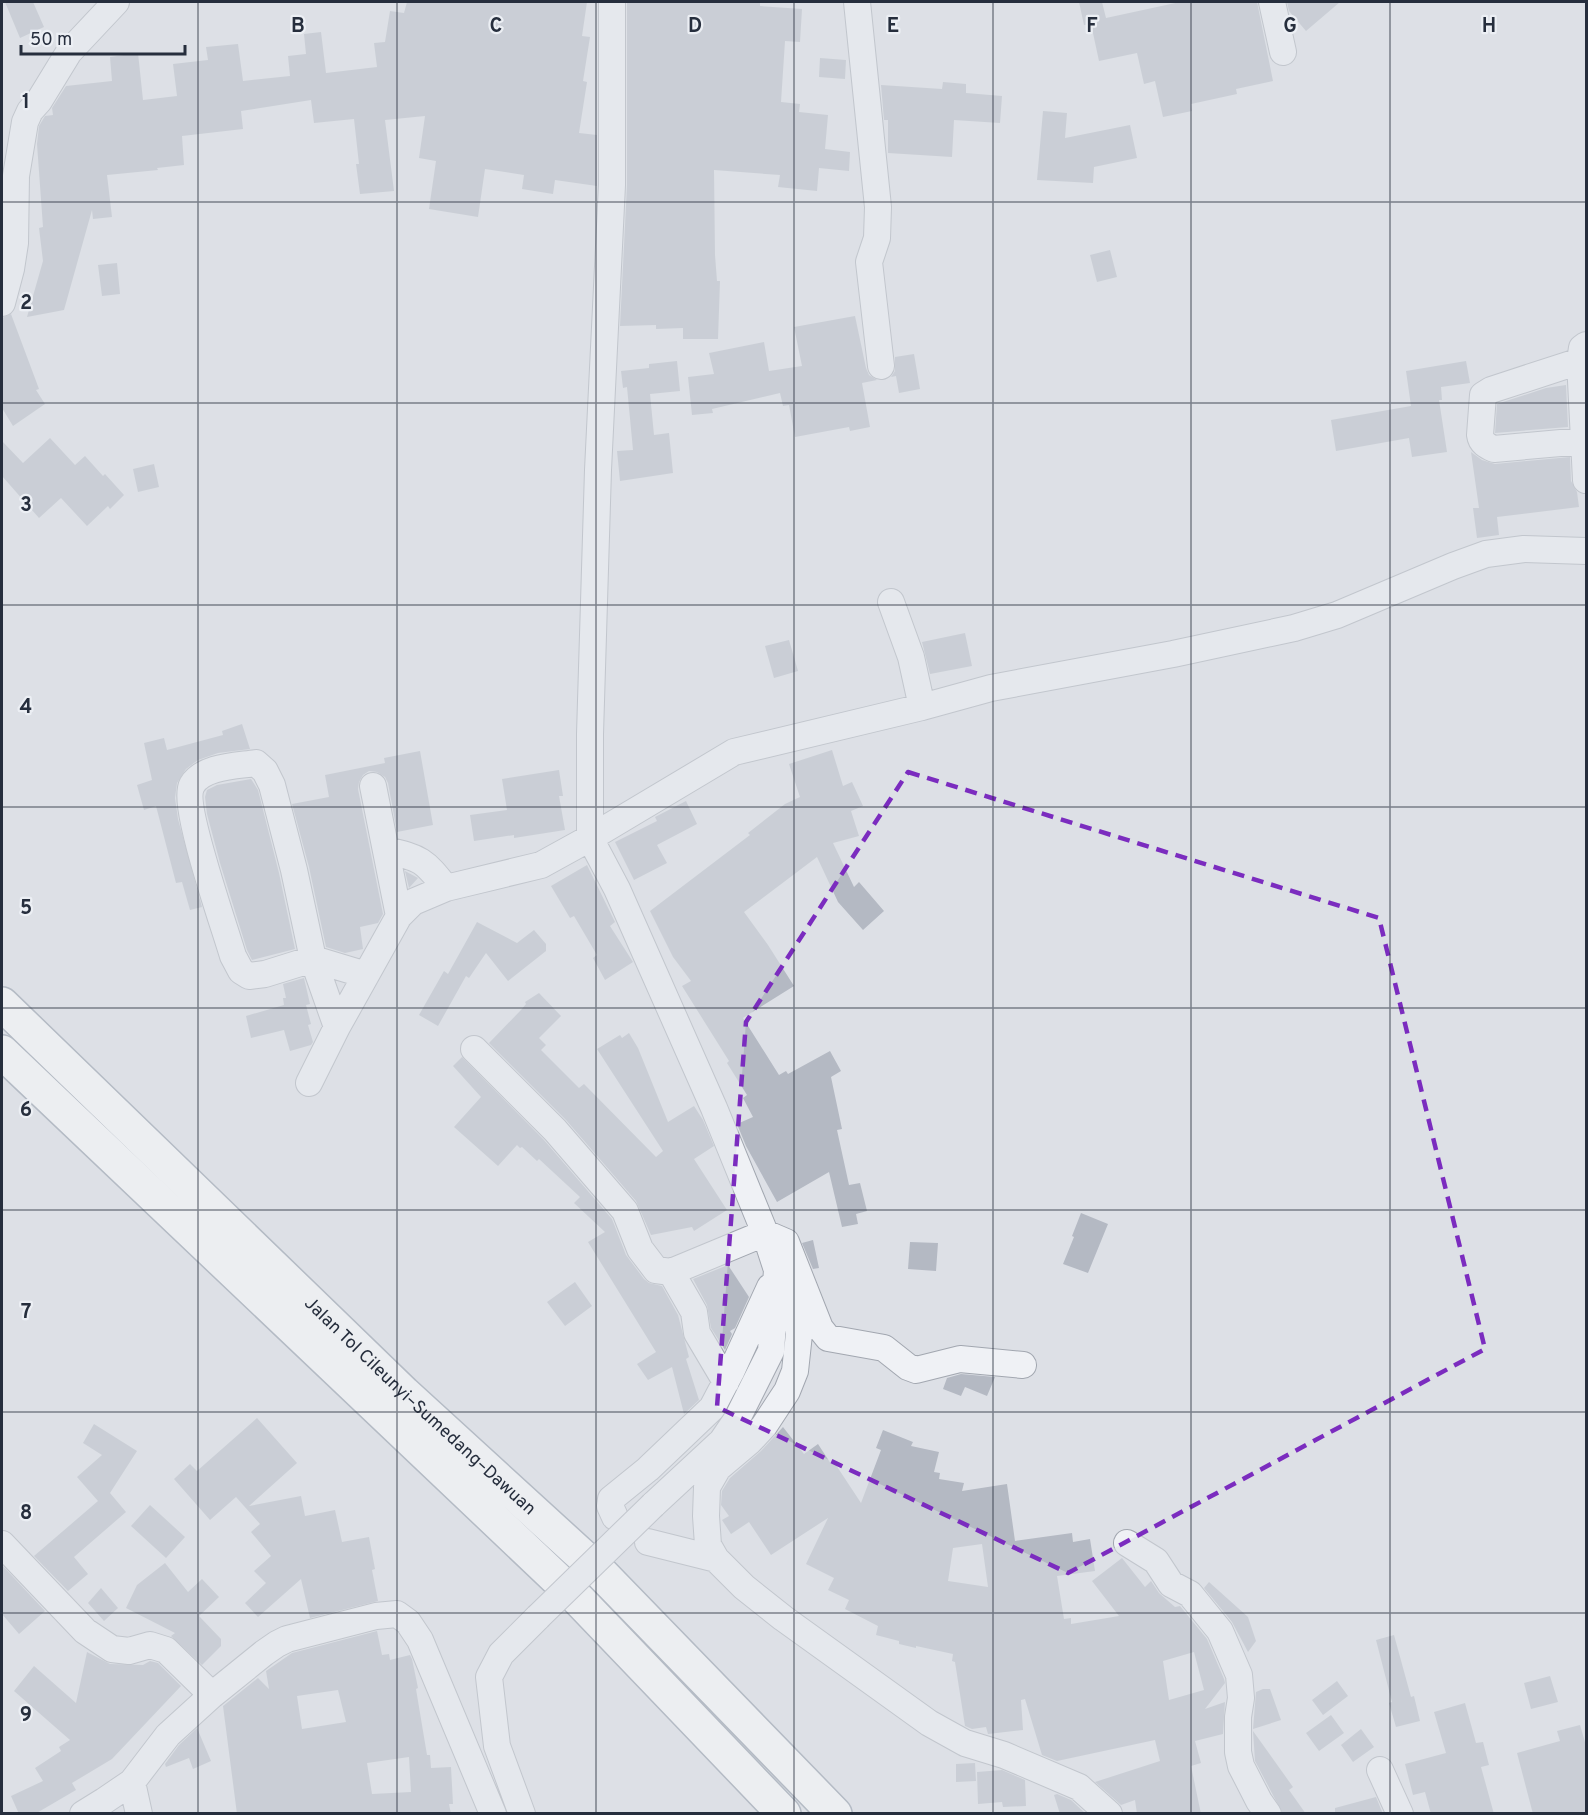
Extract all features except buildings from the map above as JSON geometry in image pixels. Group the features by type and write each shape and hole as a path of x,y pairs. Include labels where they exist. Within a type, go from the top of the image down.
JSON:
{"highway":[{"name":"Jalan Tol Cileunyi–Sumedang–Dawuan","path":"2,1004 404,1393 601,1573 835,1814"},
{"name":"Jalan Tol Cileunyi–Sumedang–Dawuan","path":"2,1052 579,1600 784,1814"}],"street":[{"path":"2,303 11,270 15,243 16,176 25,122 69,52 116,2"},
{"path":"612,2 612,185 597,481 590,734 590,838 617,889 714,1108 765,1233 777,1270 792,1298 799,1334 795,1371 787,1391 764,1426 718,1468 707,1487 708,1545 716,1559 744,1587 783,1618 929,1723 965,1743 1004,1755 1079,1787 1109,1814"},
{"path":"856,2 878,207 877,238 869,262 881,366"},
{"path":"1272,2 1283,52"},
{"path":"1583,441 1494,449 1486,446 1480,435 1483,395 1583,353 1583,441 1587,480"},
{"path":"309,1083 337,1027 399,916 413,902 446,888 541,865 734,752 991,688 1162,656 1294,628 1337,615 1486,554 1524,549 1587,551"},
{"path":"891,602 911,657 922,707"},
{"path":"337,1027 313,959 291,859 272,785 265,771 256,763 213,769 193,783 190,793 192,820 233,956 241,971 249,976 265,974 313,959 366,975"},
{"path":"373,786 399,916"},
{"path":"386,850 417,857 431,868 446,888"},
{"path":"474,1049 555,1130 625,1211 640,1249 656,1270 671,1272 765,1233 786,1242 819,1328 828,1338 884,1348 908,1367 916,1370 960,1359 1023,1365"},
{"path":"615,1517 610,1506 611,1499 648,1469 712,1408 726,1383 777,1270"},
{"path":"522,1814 497,1746 489,1677 501,1654 653,1505 722,1441 737,1419 771,1351 777,1270"},
{"path":"671,1272 694,1312 697,1333 726,1383"},
{"path":"648,1542 716,1559"},
{"path":"1128,1543 1156,1561 1171,1584 1190,1594 1220,1631 1239,1675 1241,1698 1238,1717 1238,1752 1241,1766 1268,1814"},
{"path":"2,1544 85,1631 112,1648 129,1651 150,1645 166,1650 212,1695"},
{"path":"83,1814 132,1782 168,1735 212,1695 277,1644 376,1616 397,1614 408,1622 420,1640 490,1807 513,1790"},
{"path":"1380,1770 1400,1814"},
{"path":"132,1782 140,1814"}],"highlighted area":[{"path":"908,772 1379,918 1485,1349 1068,1573 717,1407 746,1022"}]}
